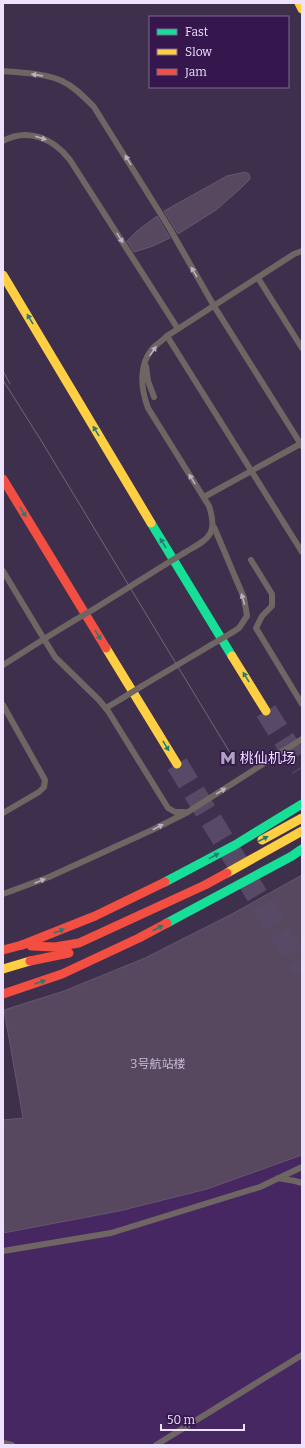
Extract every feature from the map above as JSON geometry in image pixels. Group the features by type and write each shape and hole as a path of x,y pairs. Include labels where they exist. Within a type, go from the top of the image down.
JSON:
{"main road":[{"path":"298,3 302,9"},
{"path":"3,275 107,450 266,711"},
{"path":"3,479 177,764"},
{"path":"3,950 22,945 70,927 185,872 266,827 302,804"},
{"path":"30,961 302,818"},
{"path":"22,945 45,948 79,943 205,884 302,831"},
{"path":"152,921 201,899 302,849"},
{"path":"3,994 62,974 139,938 292,856 302,849"},
{"path":"3,969 30,961 64,955 103,942"}],"lane":[{"path":"3,71 41,76 62,81 79,92 94,107 170,229 214,306 302,444 204,497"},
{"path":"3,141 16,136 38,136 58,146 64,152 178,329"},
{"path":"106,708 233,632 239,628 247,616 244,598 214,527 213,517 209,506 148,408 143,395 142,378 146,362 152,349 167,336 294,254 302,251"},
{"path":"258,278 302,348"},
{"path":"167,336 302,552"},
{"path":"146,362 148,381 154,397"},
{"path":"3,665 209,537 214,527"},
{"path":"251,560 272,594 272,606 262,616 256,628 302,704"},
{"path":"3,571 55,657 106,708 168,808 175,812 188,812"},
{"path":"3,705 45,780 44,787 39,792 3,813"},
{"path":"3,894 49,877 146,833 188,812 302,739"},
{"path":"3,1251 111,1233 260,1187 302,1167"},
{"path":"278,1178 302,1183"},
{"path":"156,1445 302,1355"},
{"path":"3,1443 12,1445"}],"shaded area":[{"path":"302,875 302,1445 3,1445 3,1120 23,1117 4,1010 64,991 145,958 232,914"}],"building":[{"path":"245,172 249,174 250,179 241,188 216,210 178,234 164,211 227,176"},
{"path":"157,216 170,238 153,246 134,252 127,241 137,231"},
{"path":"302,875 302,1155 207,1189 119,1211 3,1233 3,1120 23,1118 4,1010 64,991 145,958 232,914"}],"tunnel":[{"path":"266,711 302,768"},
{"path":"177,764 302,969"}],"tram line":[{"path":"3,371 10,384"},
{"path":"3,380 235,761"}],"traffic: fast":[{"path":"151,523 232,656"},
{"path":"165,882 235,845 302,804"},
{"path":"167,923 292,856 302,849"}],"traffic: slow":[{"path":"299,3 302,9"},
{"path":"3,275 151,523"},
{"path":"106,648 177,764"},
{"path":"232,656 266,711"},
{"path":"262,840 302,818"},
{"path":"227,873 302,831"},
{"path":"3,969 30,961"}],"traffic: jam":[{"path":"3,479 106,648"},
{"path":"31,946 55,947 79,943 205,885 227,873"},
{"path":"22,945 95,916 165,882"},
{"path":"3,994 62,974 139,938 167,923"},
{"path":"3,950 22,945"},
{"path":"30,961 69,953"}],"place":[{"name":"桃仙机场","path":"228,758"}]}
